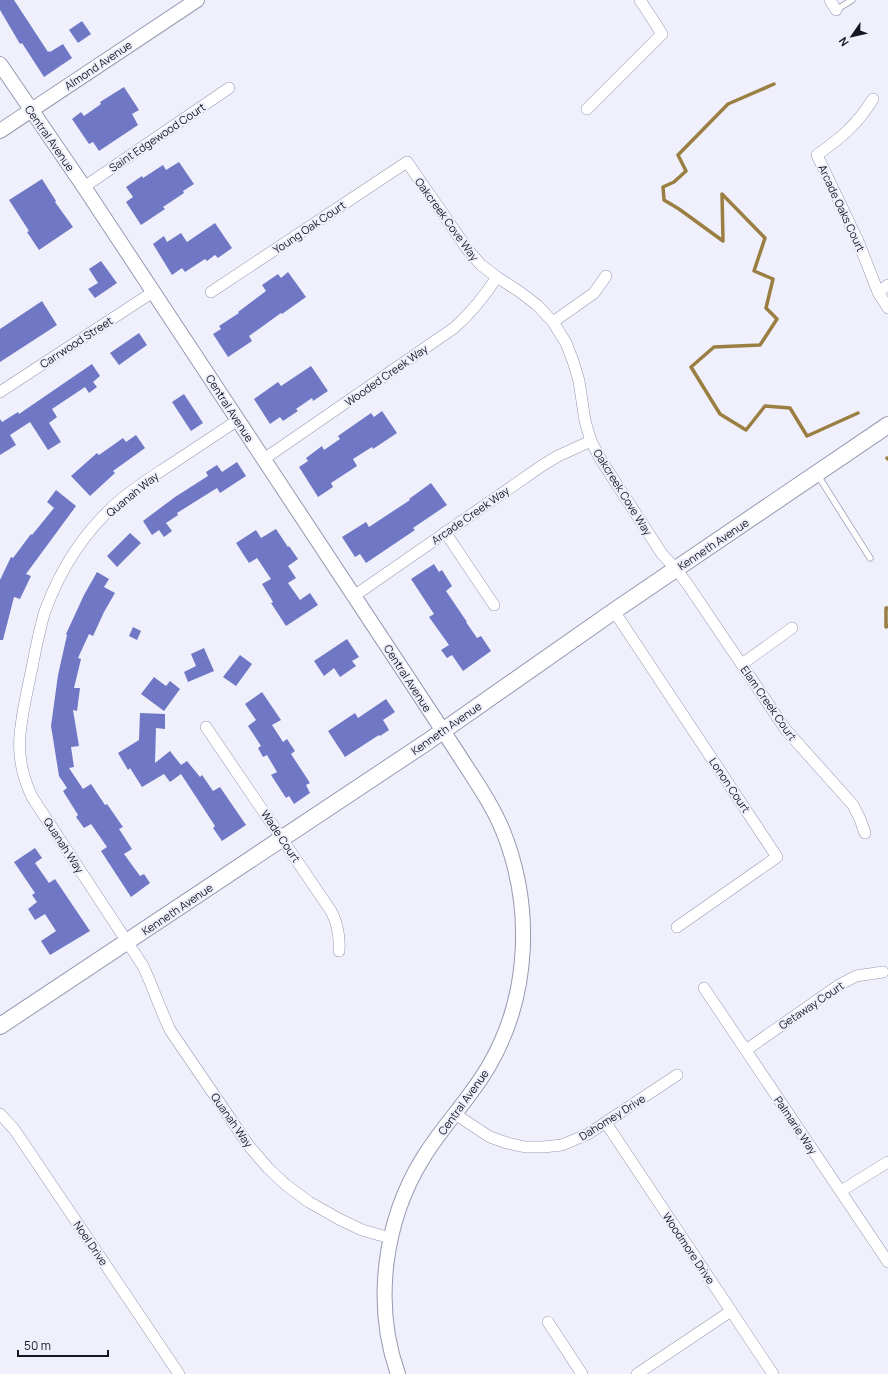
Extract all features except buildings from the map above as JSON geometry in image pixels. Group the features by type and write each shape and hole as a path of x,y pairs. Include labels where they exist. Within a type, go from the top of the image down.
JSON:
{"main road":[{"name":"Kenneth Avenue","path":"0,1026 443,731 614,611 888,426"}],"street":[{"name":"Almond Avenue","path":"0,132 197,0"},
{"path":"587,109 662,34 640,0"},
{"path":"830,0 836,10"},
{"name":"Central Avenue","path":"0,64 84,187 443,731 482,791 503,832 517,880 522,907 524,934 518,988 512,1014 490,1064 480,1081 423,1157 403,1198 390,1238 386,1264 386,1318 390,1345 398,1374"},
{"name":"Saint Edgewood Court","path":"84,187 229,88"},
{"name":"Arcade Oaks Court","path":"873,99 860,119 848,132 817,155 858,241 878,292"},
{"name":"Oakcreek Cove Way","path":"407,162 468,250 481,265 496,278 520,292 537,305 553,322 566,343 573,360 579,381 585,421 591,441 601,460 662,554 676,569"},
{"name":"Young Oak Court","path":"211,292 407,162"},
{"path":"553,322 594,293 606,276"},
{"name":"Wooded Creek Way","path":"264,459 454,328 474,309 496,278"},
{"path":"888,285 878,292 888,308"},
{"name":"Carrwood Street","path":"0,392 153,292"},
{"name":"Quanah Way","path":"238,420 139,486 118,502 99,521 82,542 63,572 47,607 38,638 19,732 19,751 22,770 32,797 146,971 170,1030 249,1146 268,1168 286,1185 309,1202 362,1230 390,1238"},
{"name":"Arcade Creek Way","path":"354,596 543,465 558,456 591,441"},
{"path":"445,532 494,605"},
{"name":"Elam Creek Court","path":"676,569 786,730 853,805 860,818 865,833"},
{"name":"Lonon Court","path":"614,611 778,857 677,927"},
{"path":"742,664 792,628"},
{"name":"Wade Court","path":"206,727 335,918 339,934 339,951"},
{"name":"Getaway Court","path":"746,1050 839,985 856,976 882,972"},
{"name":"Palmarie Way","path":"704,988 888,1262"},
{"name":"Dahomey Drive","path":"455,1114 490,1137 525,1147 543,1147 571,1142 588,1134 677,1075"},
{"name":"Noel Drive","path":"0,1114 14,1130 179,1374"},
{"name":"Woodmore Drive","path":"606,1123 773,1374"},
{"path":"840,1191 888,1162"},
{"path":"637,1374 731,1311"},
{"path":"548,1322 582,1374"}],"lane":[{"path":"836,10 852,0"},
{"path":"817,473 870,558"}],"waterway":[{"path":"774,84 728,104 678,155 686,171 674,182 663,187 664,200 723,241 722,194 765,238 754,271 773,279 766,308 777,319 760,345 714,347 691,367 720,414 746,430 765,406 790,408 807,436 858,413"},
{"path":"888,608 886,608 886,627 888,626"}]}
